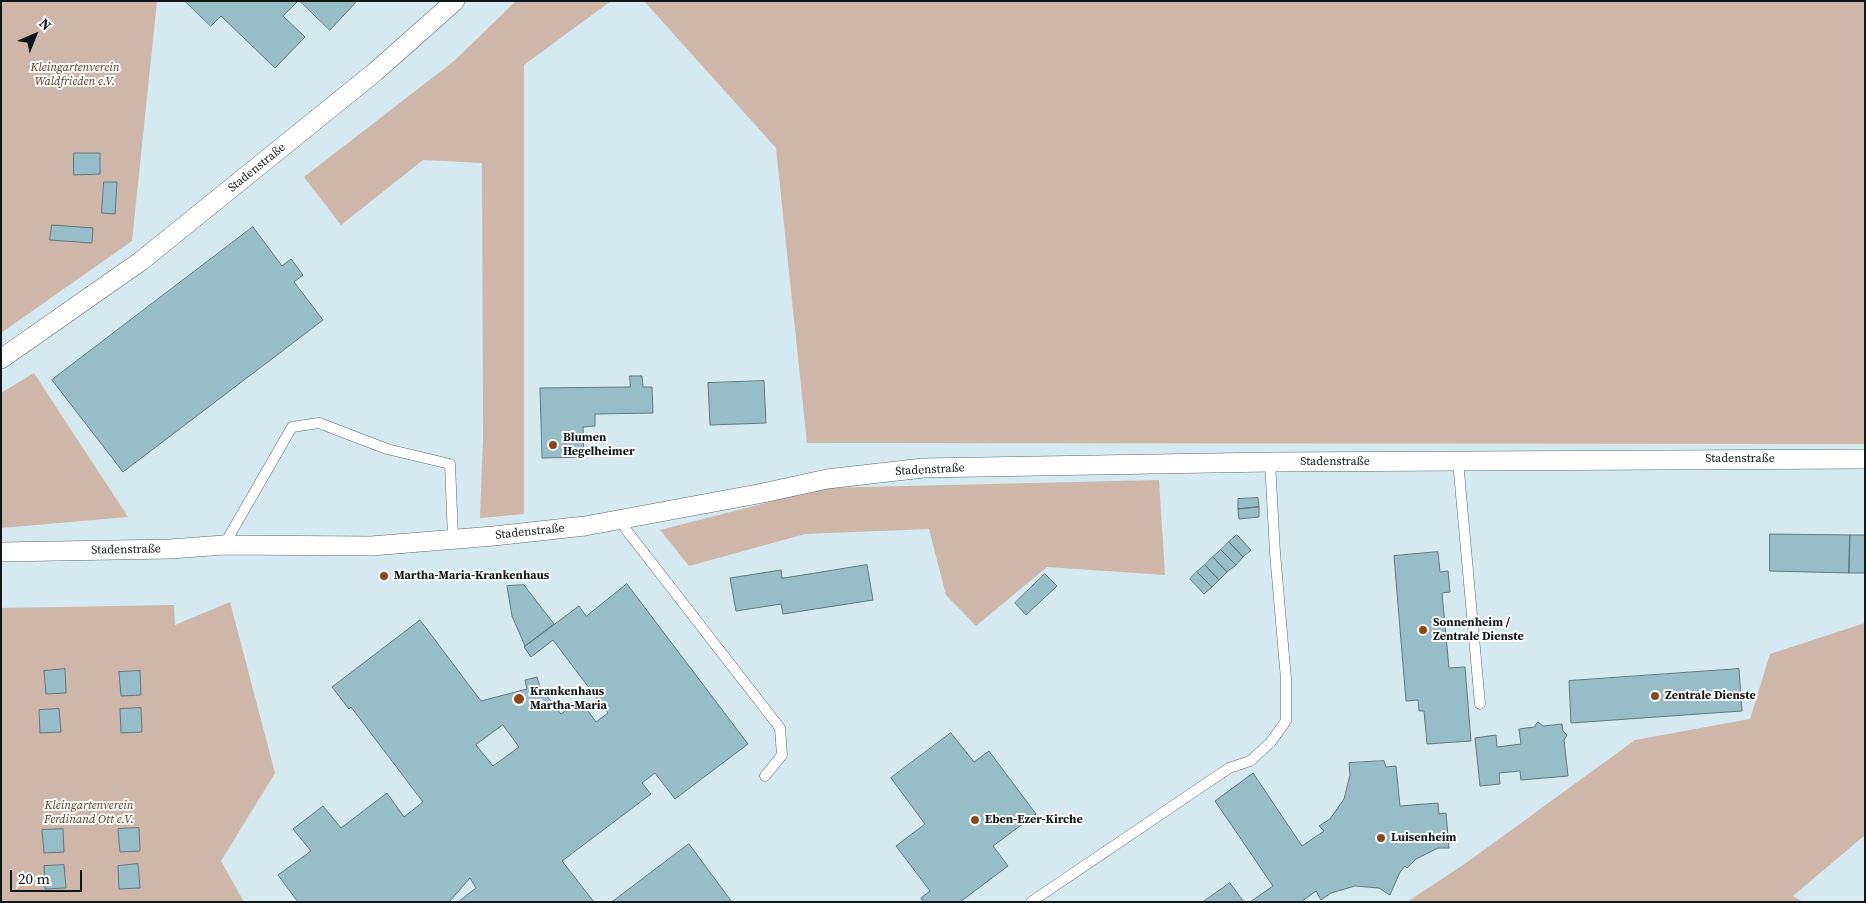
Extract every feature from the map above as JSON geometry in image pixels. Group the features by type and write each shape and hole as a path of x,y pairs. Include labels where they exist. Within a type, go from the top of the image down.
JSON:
{"street":[{"name":"Stadenstraße","path":"1,358 141,261 375,72 455,1"},
{"name":"Stadenstraße","path":"1,552 170,549 224,545 370,546 494,536 584,526 618,518 763,493 827,479 923,468 1270,462 1865,459"}],"lane":[{"path":"224,545 292,427 319,423 387,449 450,464 453,538"},
{"path":"1458,461 1480,704"},
{"path":"1031,902 1229,768 1250,762 1270,743 1286,721 1286,679 1275,553 1270,462"},
{"path":"618,518 780,728 782,755 765,776"}],"green space":[{"name":"Kleingartenverein Waldfrieden e.V.","path":"1,1 157,1 132,241 1,333"},
{"path":"516,1 611,1 524,65 524,514 480,518 483,437 482,163 423,160 341,225 304,177 454,61"},
{"path":"644,1 1865,1 1865,444 807,443 776,148"},
{"path":"34,373 128,517 1,528 1,393"},
{"path":"1159,480 1165,575 1047,567 976,626 946,595 929,529 805,534 689,566 660,530 824,488"},
{"name":"Kleingartenverein Ferdinand Ott e.V.","path":"230,602 275,773 221,861 244,902 1,902 1,608 174,605 175,625"},
{"path":"1865,623 1865,835 1793,896 1803,902 1407,902 1466,863 1635,740 1750,719 1770,654"}],"building":[{"path":"185,1 298,1 283,16 305,37 275,68 221,16 211,26"},
{"path":"300,1 357,1 330,30"},
{"path":"74,153 100,153 100,174 74,175"},
{"path":"104,182 117,182 115,214 102,213"},
{"path":"52,225 93,228 92,243 50,240"},
{"path":"253,227 282,266 291,259 303,275 294,282 323,320 123,472 52,380"},
{"path":"630,376 642,376 643,387 652,387 653,413 595,414 595,426 583,427 584,457 542,458 540,388 630,387"},
{"path":"764,381 766,423 710,425 708,383"},
{"path":"1258,498 1259,507 1238,509 1238,499"},
{"path":"1259,507 1259,517 1239,519 1238,509"},
{"path":"1770,534 1850,535 1849,573 1770,571"},
{"path":"1237,535 1251,550 1243,557 1229,542"},
{"path":"1850,535 1865,535 1865,573 1849,573"},
{"path":"1229,542 1243,557 1236,565 1221,550"},
{"path":"1221,550 1236,565 1227,572 1213,557"},
{"name":"Sonnenheim / Zentrale Dienste","path":"1438,552 1440,572 1448,571 1450,592 1442,593 1449,668 1465,667 1471,741 1427,744 1424,711 1419,711 1418,700 1406,701 1394,556"},
{"path":"1213,557 1227,572 1219,580 1205,565"},
{"path":"867,565 873,600 783,614 781,604 736,611 730,578 781,570 782,578"},
{"path":"1205,565 1219,580 1212,587 1197,572"},
{"path":"1197,572 1212,587 1204,594 1190,579"},
{"path":"1045,574 1057,586 1026,615 1015,603"},
{"path":"627,584 748,744 675,799 655,773 642,783 651,794 562,861 594,902 458,902 476,888 470,878 449,902 298,902 278,875 311,851 293,829 323,806 341,828 387,793 404,817 423,802 351,707 349,709 332,687 420,620 481,701 527,689 525,680 537,677 540,687 561,714 580,700 596,722 608,713 553,640 531,657 524,647 579,606 586,616","holes":["503,725 519,747 493,766 476,745"]},
{"path":"524,585 554,624 525,646 512,616 507,586"},
{"path":"65,669 66,693 46,694 44,671"},
{"name":"Zentrale Dienste","path":"1739,669 1742,711 1571,723 1569,681"},
{"path":"140,671 141,695 121,696 119,672"},
{"path":"141,708 142,732 121,733 120,709"},
{"path":"59,709 61,732 40,733 39,710"},
{"path":"1538,722 1543,726 1562,724 1563,731 1567,735 1564,740 1568,776 1521,780 1520,771 1499,773 1500,784 1480,786 1475,738 1496,735 1497,747 1521,744 1519,729 1534,727"},
{"name":"Eben-Ezer-Kirche","path":"951,733 974,762 989,751 1036,814 993,846 1008,866 960,902 923,902 921,898 930,891 896,846 925,824 891,778"},
{"name":"Luisenheim","path":"1384,761 1386,767 1396,766 1400,806 1438,803 1439,814 1446,813 1449,848 1438,848 1416,859 1407,868 1405,866 1400,872 1390,895 1379,888 1355,886 1331,893 1321,900 1316,891 1301,902 1250,902 1273,886 1215,801 1253,773 1302,846 1324,831 1319,826 1330,819 1344,799 1350,775 1349,763"},
{"path":"139,828 140,851 120,852 118,829"},
{"path":"63,829 64,852 44,853 42,830"},
{"path":"689,844 732,902 612,902"},
{"path":"138,864 140,888 119,889 118,866"},
{"path":"64,865 66,888 45,889 44,866"},
{"path":"1230,883 1244,902 1203,902"}],"place":[{"name":"Blumen Hegelheimer","path":"553,445"},
{"name":"Martha-Maria-Krankenhaus","path":"384,576"},
{"name":"Sonnenheim / Zentrale Dienste","path":"1423,630"},
{"name":"Zentrale Dienste","path":"1655,696"},
{"name":"Krankenhaus Martha-Maria","path":"519,699"},
{"name":"Eben-Ezer-Kirche","path":"975,820"},
{"name":"Luisenheim","path":"1381,838"}]}
